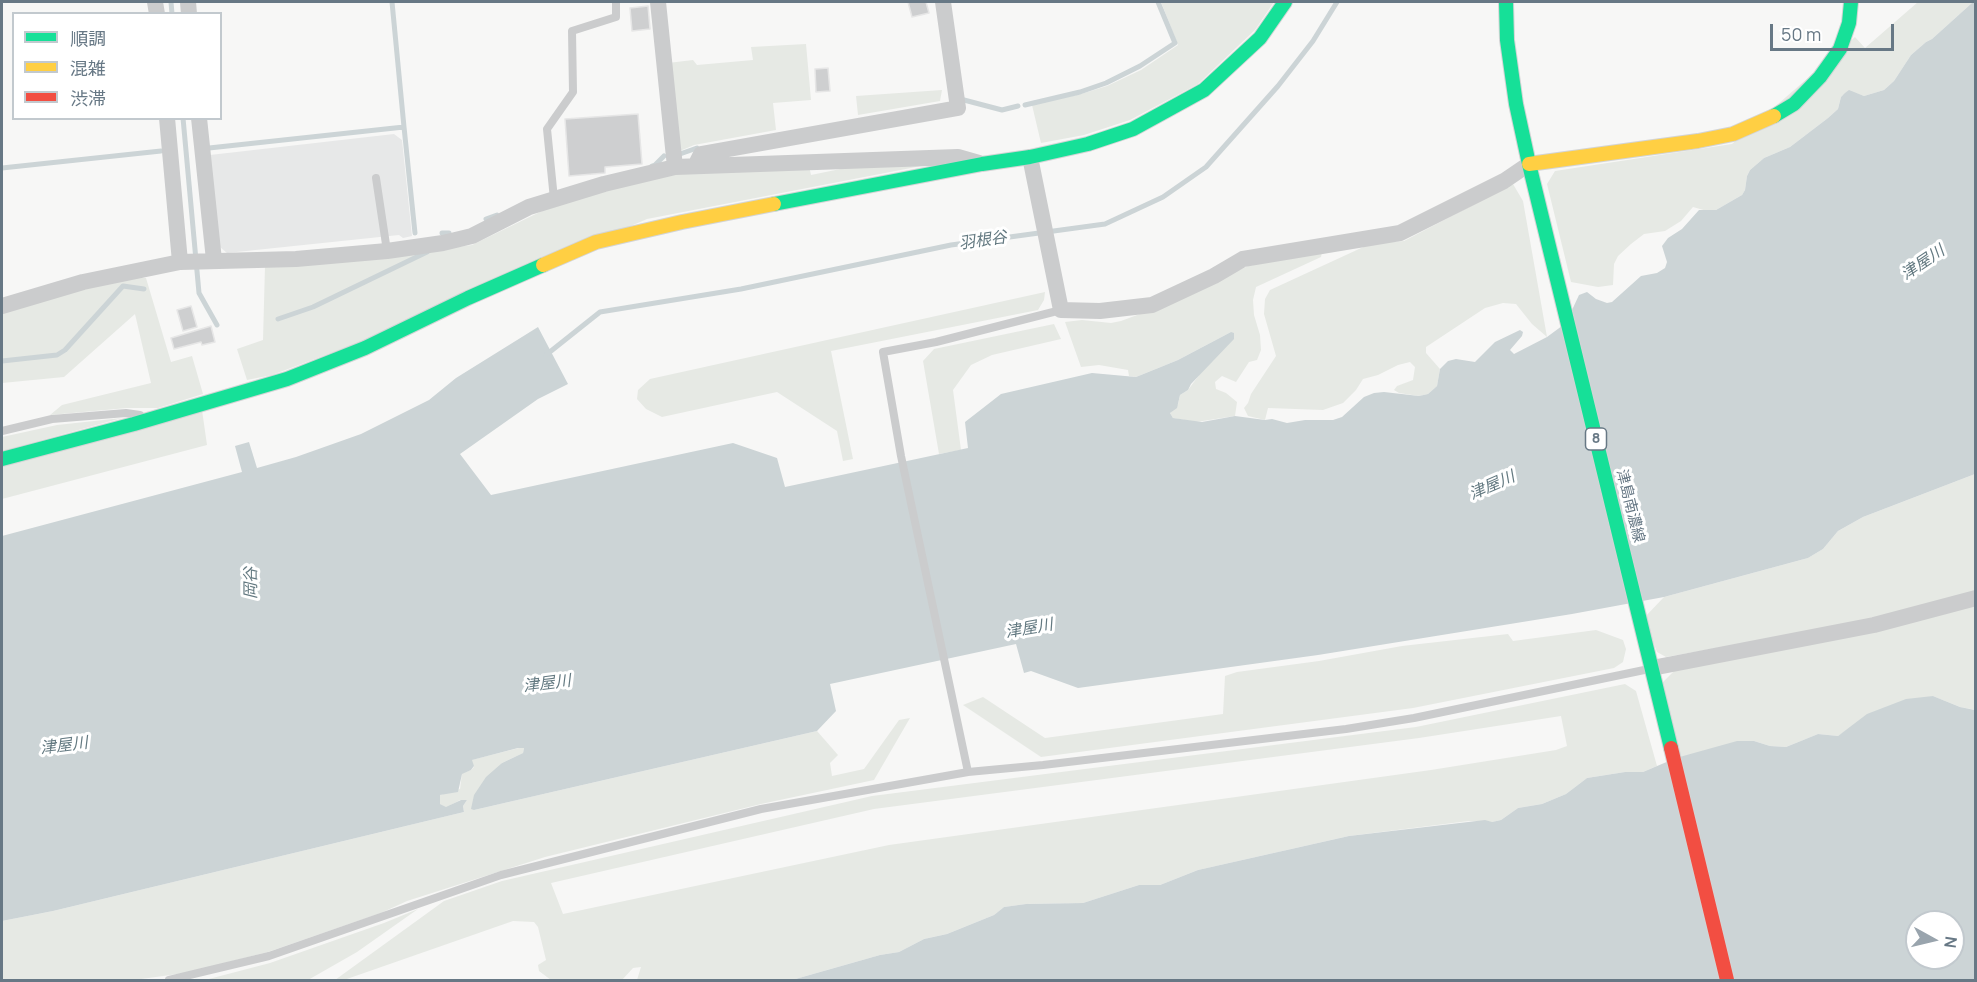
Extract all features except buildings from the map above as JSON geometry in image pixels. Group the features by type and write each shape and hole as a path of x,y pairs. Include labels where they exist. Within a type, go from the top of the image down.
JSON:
{"street":[{"path":"658,2 675,167"},
{"path":"695,166 701,154 958,108 943,2"},
{"path":"2,459 287,379 365,348 468,298 596,242 682,222 982,164 1030,157 1088,144 1133,129 1204,90 1260,38 1285,2"},
{"name":"津島南濃線","path":"1506,2 1507,40 1514,94 1529,164 1727,981"},
{"path":"1030,157 1061,310 1100,311 1152,304 1214,276 1243,259 1400,233 1504,181 1529,164 1698,141 1734,134 1765,121 1794,104 1820,77 1840,49 1848,23 1851,2"},
{"path":"167,120 197,261"},
{"path":"197,261 199,120"},
{"path":"2,306 83,282 197,261 296,259 387,251 444,243 472,236 529,207 604,184 675,167 958,157 982,164"},
{"path":"1652,668 1874,626 1976,598"}],"lane":[{"path":"554,199 547,129 573,92 572,31 616,17 616,2"},
{"path":"376,178 387,251"},
{"path":"968,772 901,456 883,352 936,342 1061,310"},
{"path":"2,430 52,418 126,413 156,417"},
{"path":"169,981 269,956 501,874 761,809 968,772 1346,729 1414,718 1652,668"}],"shaded area":[{"path":"1161,2 1274,2 1255,30 1198,84 1130,120 1084,135 1041,143 1032,105 1107,86 1141,70 1178,45"},
{"path":"1918,2 1973,2 1911,55 1894,81 1884,90 1864,96 1849,91 1841,97 1838,109 1828,118 1790,147 1764,158 1750,170 1742,195 1716,210 1707,211 1693,207 1681,221 1665,231 1644,234 1631,244 1618,256 1614,264 1613,285 1598,287 1571,282 1547,184 1555,171 1732,144 1855,37 1865,48"},
{"path":"806,44 811,100 773,103 776,130 694,145 680,151 668,63 693,60 697,65 753,60 751,47"},
{"path":"942,90 940,101 858,115 856,96"},
{"path":"394,134 402,140 412,236 403,238 399,235 227,253 220,247 210,155"},
{"path":"947,161 647,219 363,341 272,375 247,380 237,349 263,340 265,266 472,245 544,210 608,189 677,174 809,166 811,175 855,166"},
{"path":"1513,184 1523,201 1547,337 1532,324 1516,304 1503,303 1485,308 1426,347 1426,353 1440,369 1437,386 1428,394 1419,396 1394,390 1397,386 1413,380 1415,367 1410,362 1363,379 1343,403 1323,410 1268,408 1265,420 1248,416 1244,408 1276,356 1264,314 1265,299 1270,290 1372,243 1404,241"},
{"path":"1322,252 1321,257 1256,287 1253,300 1254,315 1260,335 1261,350 1257,360 1249,362 1236,382 1222,376 1215,382 1216,389 1226,393 1237,402 1235,416 1196,422 1173,418 1170,413 1178,404 1180,395 1188,390 1231,332 1178,360 1136,377 1129,376 1128,370 1099,365 1081,367 1065,322 1082,320 1111,323 1121,321 1156,308 1248,266"},
{"path":"124,276 146,278 171,362 192,356 203,394 158,408 127,408 50,415 62,405 151,383 135,314 64,377 2,383 2,309"},
{"path":"1045,292 1044,300 1038,310 831,351 853,459 843,461 837,431 777,392 662,417 646,409 637,399 638,390 650,379"},
{"path":"1054,324 1061,339 992,355 971,365 953,390 961,450 939,454 923,361 934,349"},
{"path":"202,410 207,445 2,499 2,467"},
{"path":"122,418 2,451 2,437 57,425"},
{"path":"1975,474 1975,592 1870,621 1666,657 1657,652 1644,618 1664,597 1808,558 1823,549 1838,531 1863,517"},
{"path":"1975,602 1976,710 1960,707 1933,696 1847,730 1838,736 1818,734 1786,747 1770,746 1754,741 1676,758 1661,684 1674,671"},
{"path":"1596,630 1623,640 1626,649 1623,662 1614,668 1413,708 1041,757 963,705 983,697 1045,738 1223,714 1225,676 1237,672 1319,661 1402,646 1508,634 1513,641"},
{"path":"1625,684 1636,691 1657,766 1643,772 1625,772 1587,778 1566,794 1542,804 1518,808 1501,820 1492,822 1469,821 1349,836 1198,870 1160,885 1139,885 1083,903 1026,904 1004,907 994,915 947,934 924,939 899,952 880,955 792,980 637,980 641,967 633,968 622,980 551,980 539,971 538,965 546,960 538,927 534,922 513,921 344,980 335,980 444,901 502,881 872,796 1416,727","holes":["1561,716 1567,746 1556,750 1431,770 889,845 563,914 551,883 874,809 1419,738"]},
{"path":"910,718 874,780 761,804 545,857 407,901 381,913 268,952 185,973 134,980 2,980 2,921 53,911 464,812 463,806 467,800 460,800 446,808 440,804 440,795 460,789 462,773 474,767 471,760 524,748 523,753 502,763 474,803 474,810 817,731 838,755 830,763 832,776 864,769 899,720"},
{"path":"418,909 357,952 308,980 205,980 270,963"}],"water":[{"name":"津屋川","path":"1975,2 1975,474 1863,517 1838,531 1823,549 1808,558 1664,597 1572,614 1318,655 1078,688 1031,671 1024,673 1016,644 830,684 836,711 817,731 471,809 474,795 486,777 502,763 523,753 524,748 518,748 472,760 474,766 462,774 458,792 440,795 440,804 446,807 461,800 467,800 463,806 464,812 53,911 2,921 2,536 242,472 235,446 249,442 257,468 361,434 429,400 456,378 538,327 568,384 538,399 460,454 491,495 733,443 777,458 785,487 968,448 965,422 1001,394 1092,373 1136,377 1178,360 1231,332 1234,333 1234,339 1188,390 1180,395 1177,408 1170,413 1173,418 1202,422 1235,416 1272,419 1287,423 1305,420 1333,420 1342,417 1364,397 1374,393 1419,396 1428,394 1437,386 1440,369 1448,361 1456,359 1475,362 1495,342 1520,330 1523,332 1522,336 1510,350 1514,354 1547,337 1566,323 1579,295 1587,292 1596,299 1607,303 1612,302 1641,276 1657,273 1665,268 1667,262 1662,246 1699,210 1716,210 1742,195 1750,170 1764,158 1790,147 1828,118 1838,109 1841,97 1849,90 1864,96 1884,90 1894,81 1911,55"},
{"path":"1933,696 1960,707 1975,710 1975,980 792,980 880,955 899,952 924,939 947,934 994,915 1004,907 1026,904 1083,903 1139,885 1160,885 1198,870 1349,836 1501,820 1518,808 1542,804 1566,794 1587,778 1625,772 1643,772 1676,758 1737,741 1754,741 1770,746 1786,747 1818,734 1838,736 1867,714 1906,699"}],"waterway":[{"name":"岡谷","path":"171,2 172,12"},
{"path":"209,148 404,127 392,2"},
{"path":"1025,105 1080,92 1106,83 1140,66 1175,43 1158,2"},
{"name":"羽根谷","path":"546,355 600,312 741,289 951,245 1105,224 1163,197 1206,167 1278,86 1313,41 1337,2"},
{"path":"964,100 1002,110 1018,106"},
{"name":"岡谷","path":"183,120 199,293 217,325"},
{"path":"404,127 415,233"},
{"path":"680,154 697,148"},
{"path":"2,168 161,151"},
{"path":"652,166 664,156"},
{"path":"486,219 497,215"},
{"path":"442,233 449,233"},
{"path":"278,319 313,307 427,252"},
{"path":"2,361 57,355 65,350 123,286 144,289"}],"traffic: fast":[{"path":"774,204 1030,157 1088,144 1133,129 1204,90 1260,38 1285,2"},
{"path":"1506,2 1507,40 1516,104 1529,164 1671,748"},
{"path":"1774,116 1794,104 1820,77 1840,49 1849,23 1851,2"},
{"path":"2,459 134,424 287,379 365,348 543,265"}],"traffic: slow":[{"path":"1529,164 1698,141 1733,134 1774,116"},
{"path":"543,265 596,242 774,204"}],"traffic: jam":[{"path":"1671,748 1727,980"}]}
